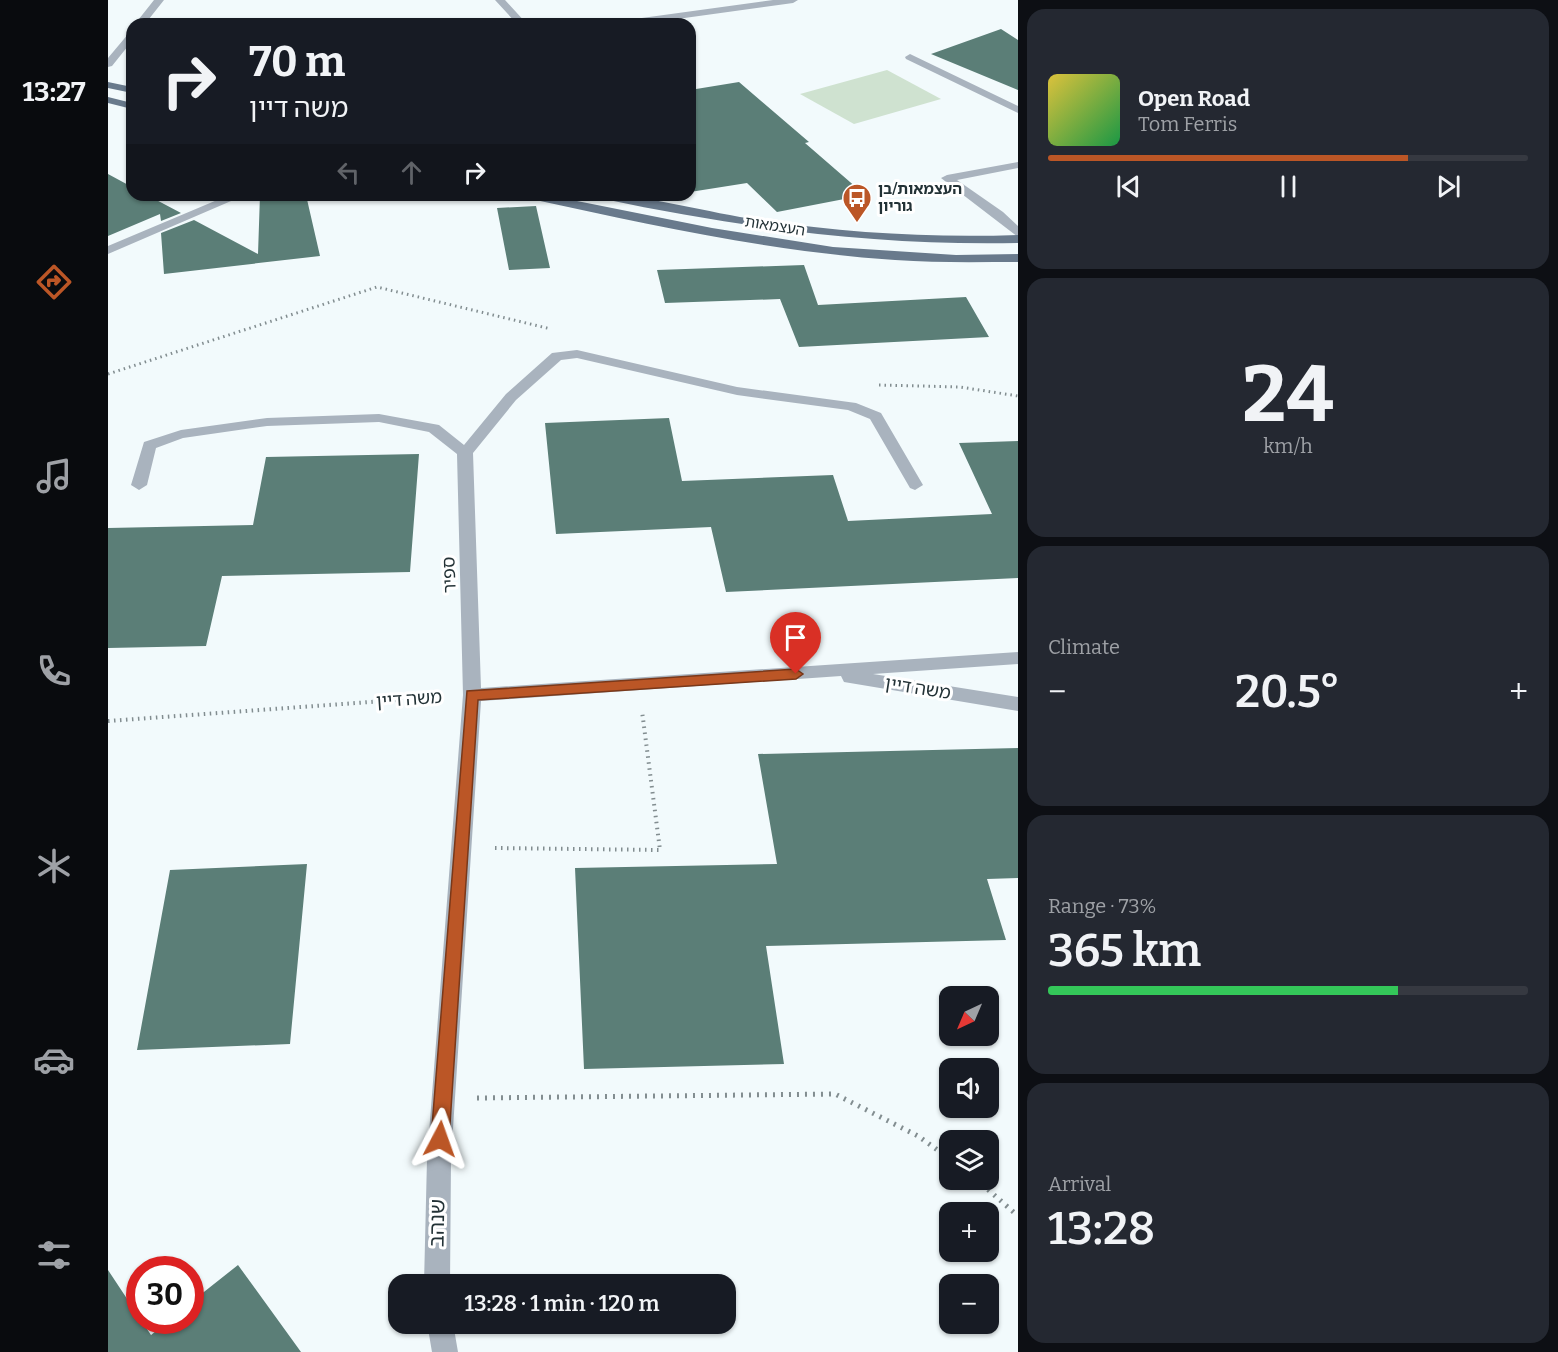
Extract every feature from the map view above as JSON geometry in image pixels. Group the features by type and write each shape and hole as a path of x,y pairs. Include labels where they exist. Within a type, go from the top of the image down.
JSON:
{"main road":[{"path":"108,85 126,89"},
{"path":"108,100 126,104"},
{"name":"העצמאות","path":"559,201 681,227 825,250 918,258 1018,258"},
{"name":"העצמאות","path":"631,201 700,216 843,235 935,240 1018,239"}],"street":[{"path":"145,18 159,0"},
{"path":"500,0 516,18"},
{"path":"663,18 793,0"},
{"path":"108,64 126,42"},
{"path":"910,57 1018,110"},
{"path":"1018,165 947,178 999,215 1018,233"},
{"path":"108,250 225,201"},
{"path":"139,485 149,446 181,434 267,422 379,418 434,428 465,453 511,397 557,357 577,354 737,391 851,406 876,416 915,485"},
{"name":"ספיר","path":"465,453 472,695"},
{"name":"משה דיין","path":"472,695 1018,658"},
{"name":"משה דיין","path":"819,672 1018,704"},
{"name":"שנהב","path":"437,1274 439,1159 472,695"},
{"path":"442,1334 444,1352"}],"path":[{"path":"461,848 660,850 638,683"},
{"name":"משה דיין","path":"108,721 472,695"},
{"path":"443,1098 836,1094 918,1136 939,1151"},
{"path":"990,1190 1018,1216"}],"green space":[{"path":"887,70 941,99 854,124 800,94"}],"building":[{"path":"1001,29 1018,40 1018,90 931,54"},
{"path":"739,82 809,142 805,143 865,195 777,212 747,183 696,191 696,89"},
{"path":"108,174 126,184 126,201 158,201 181,213 161,221 160,214 108,236"},
{"path":"260,201 307,201 320,256 164,274 161,233 194,220 258,254"},
{"path":"536,206 550,268 509,270 497,208"},
{"path":"804,265 818,305 966,297 989,337 799,347 780,299 665,303 657,270"},
{"path":"669,418 682,481 833,475 848,521 992,514 959,443 1018,441 1018,578 726,592 711,527 556,534 545,423"},
{"path":"419,454 410,572 222,576 206,646 108,648 108,528 253,525 266,457"},
{"path":"1018,748 1018,878 987,879 1006,940 766,946 784,1064 584,1069 575,868 777,864 758,754"},
{"path":"307,864 290,1044 137,1050 170,870"},
{"path":"238,1265 301,1352 108,1352 108,1270 126,1297 126,1334 204,1334 204,1292"}],"place":[{"name":"העצמאות/בן גוריון","path":"857,224"}],"route":[{"path":"440,1139 472,695 796,674"}]}
